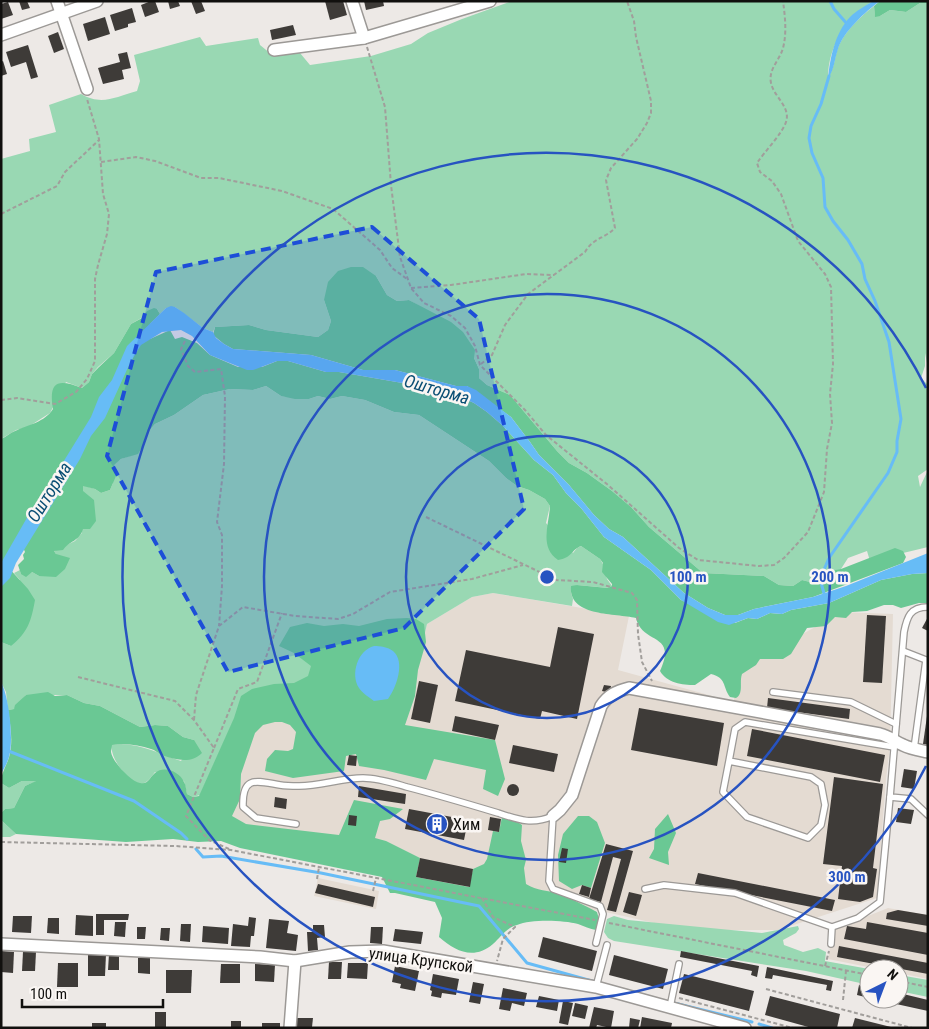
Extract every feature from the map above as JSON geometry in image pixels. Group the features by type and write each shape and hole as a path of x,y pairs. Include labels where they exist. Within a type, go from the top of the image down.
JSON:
{"street":[{"path":"57,1 87,89"},
{"path":"1,35 96,1"},
{"path":"352,1 364,38"},
{"path":"274,50 364,38 490,1"},
{"path":"553,816 572,795 598,713 605,699 621,690 629,688 880,734 894,743 914,750 928,752"},
{"name":"улица Крупской","path":"1,944 260,956 295,961 350,952 383,951 596,987 671,1002 714,1024 745,1028"},
{"path":"290,1028 295,961"}],"lane":[{"path":"645,889 664,885 735,893 832,927 858,918 880,902 904,632 911,611 917,608 928,607"},
{"path":"903,651 926,660 914,750"},
{"path":"773,692 851,702 896,724"},
{"path":"729,761 812,777 821,784 825,806 821,825 808,838 747,817 723,792 735,729 745,722 894,743"},
{"path":"296,824 256,818 243,807 245,790 248,784 252,781 257,781 282,785 309,785 364,778 425,792 532,822 553,816 549,881 553,889 600,906 603,914 596,943"},
{"path":"890,797 911,799 928,815"},
{"path":"830,944 832,927"},
{"path":"596,987 607,945"},
{"path":"671,1002 679,964"}],"path":[{"path":"480,364 492,355 505,325 528,294 584,252 590,243 609,234 615,228 606,180 611,168 637,139 647,124 651,113 651,101 634,21 627,1"},
{"path":"364,38 386,106 391,185 400,257 411,288 424,303 451,316 465,328 475,346 480,364 525,410 546,435 608,485 679,548 698,560 749,565 774,564 784,558 808,532 824,492 827,449 832,423 830,394 833,364 831,287 825,274 798,240 781,194 772,181 760,172 757,163 780,134 787,121 786,109 771,83 772,67 783,50 785,39 783,1"},
{"path":"1,400 17,398 55,404 76,392 87,379 95,361 95,279 107,234 109,214 103,194 99,139 87,101 87,89"},
{"path":"1,214 57,186 65,172 99,139"},
{"path":"101,162 136,157 155,161 201,178 219,178 282,191 333,209 380,250 392,268 407,279"},
{"path":"411,288 451,285 526,274 554,276"},
{"path":"185,342 181,349 188,366 195,372 220,370 225,396 224,464 217,522 222,535 222,586 219,626 196,695 194,720"},
{"path":"426,517 556,580 593,582 632,593 637,600 638,634 642,662 651,680 661,693"},
{"path":"219,626 243,608 295,616 338,619 353,614 390,592 472,579 523,565"},
{"path":"231,850 209,840 186,816 238,689 257,682 283,613"},
{"path":"78,677 175,701 194,720 214,748"},
{"path":"1,842 175,846 231,850 859,973"},
{"path":"317,879 318,868"},
{"path":"373,891 376,878"},
{"path":"482,898 494,917 515,927 503,939 495,970"},
{"path":"825,966 830,944"},
{"path":"843,1000 846,970"},
{"path":"909,983 928,987"},
{"path":"766,989 912,1028"},
{"path":"671,1002 793,1028"}],"highlighted area":[{"path":"372,227 479,319 524,509 404,628 228,672 107,456 156,272"}],"shaded area":[{"path":"493,593 629,616 618,670 734,702 734,662 799,636 842,612 893,614 890,746 877,898 778,930 724,930 672,927 610,913 213,837 245,695 404,725 427,624 472,597"},
{"path":"318,878 379,891 376,909 314,896"},
{"path":"888,908 928,915 928,979 909,975 909,959 859,959 859,965 828,959 833,930"}],"green space":[{"path":"512,1 873,1 847,24 835,44 831,55 828,78 844,36 858,19 874,6 875,16 880,16 890,10 906,12 920,3 928,3 928,368 925,353 925,366 921,378 928,385 928,469 918,476 920,487 928,470 928,547 870,561 867,551 848,558 841,569 831,570 814,583 802,580 793,586 779,585 764,576 703,573 649,527 631,507 612,491 569,463 510,395 487,385 479,378 479,369 474,358 435,315 409,300 397,301 387,295 376,276 324,300 331,321 328,330 318,337 266,330 249,325 215,327 213,332 203,328 175,307 166,308 160,314 157,309 131,324 114,353 98,367 92,374 89,382 82,388 66,382 50,413 28,427 16,430 1,439 1,159 30,151 29,139 56,132 49,105 81,94 89,98 102,100 137,91 140,81 134,55 200,37 206,46 258,38 260,45 271,54 300,53 310,65 371,56 411,44 428,33"},
{"path":"880,1 928,1 928,3 920,3 906,12 890,10 875,17 874,6"},
{"path":"351,267 363,267 376,276 387,295 397,301 409,300 451,322 463,332 475,350 474,358 479,369 479,378 487,385 510,395 569,463 612,491 631,507 649,527 703,573 764,576 779,585 793,586 802,580 814,583 831,570 841,569 895,548 903,551 906,557 903,563 813,597 754,609 738,615 725,615 708,608 684,593 623,537 609,529 539,455 511,417 467,386 456,386 395,370 363,370 311,355 233,349 213,335 215,327 249,325 266,330 318,337 328,330 331,321 324,300 328,282 338,271"},
{"path":"154,308 160,314 150,324 150,339 170,330 175,339 182,337 197,343 210,355 238,367 262,367 277,361 288,361 326,372 339,372 414,385 463,398 474,403 502,425 534,460 553,475 604,537 651,570 681,600 735,623 748,618 757,619 770,613 782,614 791,610 829,603 881,580 912,574 928,573 928,603 919,603 901,608 893,605 884,605 867,611 852,612 846,618 835,617 826,626 807,628 791,654 783,659 760,659 756,665 742,674 741,691 736,698 730,697 722,680 711,674 695,685 671,681 660,671 665,650 662,644 639,626 636,618 594,612 577,603 572,596 571,586 608,588 612,584 602,572 603,563 600,559 581,546 563,559 558,560 552,555 546,535 550,506 545,499 517,486 489,461 419,415 394,412 365,400 342,396 330,399 318,396 309,399 295,399 281,396 266,386 253,390 230,389 203,395 174,415 155,424 148,432 146,441 138,454 121,459 114,465 116,476 110,490 101,493 95,489 83,486 83,491 94,500 96,521 90,529 83,529 77,539 63,550 54,551 56,554 70,558 65,569 56,577 39,576 32,572 26,577 21,574 18,565 24,559 23,555 25,552 22,545 7,566 28,589 35,600 30,621 21,636 11,646 1,642 1,439 46,417 53,409 52,392 57,384 67,383 82,388 89,382 92,374 114,353 131,324 142,318 147,311"},
{"path":"266,386 281,396 309,399 318,396 330,399 342,396 365,400 394,412 419,415 489,461 517,486 545,499 550,506 546,523 573,553 581,546 600,559 607,579 612,586 609,588 577,585 571,593 573,599 572,606 493,593 472,597 427,624 404,725 245,695 200,795 193,797 187,794 184,781 155,772 147,782 140,784 130,779 120,768 113,756 112,745 139,746 181,761 194,740 183,737 168,726 140,727 100,706 84,703 67,695 26,695 14,709 8,710 6,692 1,682 1,642 11,646 20,580 14,573 20,570 21,574 32,572 39,576 56,554 54,551 75,541 82,533 83,485 101,493 110,490 113,483 113,465 121,459 138,453 146,441 148,432 155,424 174,415 203,395 230,389 253,390"},
{"path":"387,619 416,619 424,624 426,642 418,670 415,696 405,725 495,740 505,779 498,796 483,789 486,770 434,759 426,780 359,766 356,754 346,756 344,771 293,778 265,771 267,759 275,750 288,751 293,749 296,732 290,725 275,722 263,725 255,733 241,774 240,799 232,816 246,824 339,835 354,800 403,809 390,819 380,821 375,838 386,841 420,858 416,877 469,887 473,869 484,864 487,859 493,831 499,832 502,817 513,819 522,825 521,841 526,860 524,868 526,884 560,894 597,912 599,919 596,930 564,922 523,923 510,928 486,949 472,953 465,952 452,947 439,937 442,918 435,902 390,893 382,877 240,848 221,841 198,842 173,839 126,842 16,834 1,820 1,813 5,809 14,808 25,786 36,781 22,781 9,788 1,783 11,748 8,710 14,709 15,705 26,695 48,692 55,696 67,695 84,703 100,706 140,727 168,726 183,737 194,740 202,753 188,760 162,755 142,746 112,745 111,752 118,766 136,782 145,783 155,773 167,770 182,778 187,794 193,797 199,796 234,718 241,696 252,689 274,684 294,683 308,676 311,666 294,653 279,646 290,627 307,623 324,626 343,624 359,626"},
{"path":"22,781 37,781 25,786 14,808 5,809 1,813 1,783 9,788"},
{"path":"668,814 676,833 668,852 669,865 649,858 654,849 655,829"},
{"path":"578,816 589,816 597,822 605,843 591,888 582,885 572,889 559,881 558,855 563,834"},
{"path":"1,820 16,834 10,837 1,837"},
{"path":"614,916 628,920 762,933 798,926 799,929 796,933 783,940 784,945 803,952 818,948 826,952 825,961 859,967 859,983 806,971 614,941 608,938 604,932 607,919"},
{"path":"909,977 928,980 928,997 909,993"}],"water":[{"path":"873,1 880,1 856,22 841,42 828,79 832,54 837,38 845,23 852,15"},
{"name":"Ошторма","path":"171,306 184,313 203,328 213,332 216,338 233,349 311,355 363,370 395,370 456,386 467,386 476,390 511,417 539,455 609,529 623,537 684,593 708,608 725,615 738,615 754,609 813,597 846,586 928,553 928,573 881,580 829,603 791,610 782,614 770,613 757,619 748,618 729,625 718,622 681,600 651,570 604,537 553,475 534,460 502,425 474,403 463,398 414,385 339,372 326,372 288,361 277,361 253,370 247,370 210,355 192,336 181,330 162,332 141,345 130,363 105,418 91,436 80,459 16,563 10,578 1,587 1,563 32,509 91,417 99,397 112,380 127,346 166,308"},
{"path":"374,646 384,647 393,651 397,656 399,668 397,682 388,699 374,701 360,690 355,676 360,657 368,648"},
{"path":"1,682 10,716 11,745 7,763 1,774"}],"building":[{"path":"19,1 27,1 30,8 22,10"},
{"path":"155,1 159,12 145,17 141,5"},
{"path":"168,1 178,1 180,6 170,9"},
{"path":"191,1 201,1 205,11 196,14"},
{"path":"325,1 343,1 347,15 330,20"},
{"path":"364,1 383,1 384,6 366,10"},
{"path":"8,2 13,15 1,19 1,4"},
{"path":"132,8 136,22 115,31 110,15"},
{"path":"105,17 110,34 88,41 83,24"},
{"path":"293,25 296,35 272,40 270,30"},
{"path":"58,32 64,49 54,53 48,36"},
{"path":"28,45 38,77 31,79 26,62 11,67 6,52"},
{"path":"127,52 131,68 122,70 124,79 103,84 98,68 120,62 118,54"},
{"path":"3,61 7,74 1,76 1,62"},
{"path":"867,615 886,616 882,683 863,682"},
{"path":"928,617 928,631 922,628"},
{"path":"558,627 594,634 577,719 542,711 540,719 455,701 466,650 550,667"},
{"path":"419,681 438,685 430,723 411,719"},
{"path":"604,685 611,686 610,693 602,691"},
{"path":"768,698 850,709 849,719 767,708"},
{"path":"639,708 724,723 717,766 631,750"},
{"path":"455,716 499,725 495,740 452,731"},
{"path":"928,716 928,745 923,744"},
{"path":"752,729 885,755 880,782 747,756"},
{"path":"513,745 558,754 554,772 509,763"},
{"path":"349,755 357,756 356,766 347,765"},
{"path":"904,769 917,771 914,789 901,787"},
{"path":"834,777 883,784 873,868 877,869 873,897 860,902 838,899 842,866 823,864"},
{"path":"511,784 515,784 519,790 515,796 511,796 507,792 507,788"},
{"path":"359,786 406,794 405,804 358,797"},
{"path":"275,797 287,799 286,809 274,807"},
{"path":"898,808 914,810 911,824 896,822"},
{"name":"Хим","path":"409,809 468,820 464,840 405,829"},
{"path":"349,815 357,816 356,826 348,825"},
{"path":"490,817 501,819 499,832 488,830"},
{"path":"606,844 633,851 616,912 607,910 621,859 613,857 601,902 589,899"},
{"path":"562,848 568,849 566,863 559,862"},
{"path":"420,858 473,869 470,887 416,877"},
{"path":"698,873 835,900 832,911 695,884"},
{"path":"318,884 375,897 373,907 315,893"},
{"path":"582,885 591,888 589,897 579,894"},
{"path":"629,892 642,895 636,916 623,912"},
{"path":"898,910 928,915 928,926 886,919 887,913"},
{"path":"96,914 129,914 128,920 104,920 104,935 96,935"},
{"path":"76,915 93,916 93,936 75,935"},
{"path":"13,916 32,916 31,933 12,932"},
{"path":"249,917 256,918 254,936 251,936 250,947 231,946 233,924 248,926"},
{"path":"48,918 59,918 59,934 47,933"},
{"path":"269,919 289,921 287,933 298,935 296,951 266,948"},
{"path":"115,922 126,922 125,937 114,936"},
{"path":"867,922 928,933 928,955 844,939 847,926 866,929"},
{"path":"181,924 191,924 190,942 180,941"},
{"path":"313,925 324,925 325,937 317,938 318,950 308,951 307,932 313,932"},
{"path":"203,926 229,928 228,944 202,942"},
{"path":"137,927 146,927 145,939 137,939"},
{"path":"371,927 383,927 382,944 370,943"},
{"path":"161,928 170,928 169,941 160,940"},
{"path":"395,929 423,932 421,944 393,941"},
{"path":"543,937 597,951 592,971 538,957"},
{"path":"839,946 907,959 859,959 859,961 837,957"},
{"path":"1,951 14,952 13,973 1,972"},
{"path":"681,951 759,966 757,977 751,975 752,971 680,957"},
{"path":"23,952 36,952 35,971 22,971"},
{"path":"88,953 106,954 105,976 88,976"},
{"path":"109,954 119,955 119,970 108,970"},
{"path":"614,955 668,969 663,989 609,975"},
{"path":"138,958 150,958 150,974 138,973"},
{"path":"909,959 928,963 928,974 909,970"},
{"path":"329,962 342,962 341,979 328,979"},
{"path":"58,963 78,963 78,987 57,987"},
{"path":"348,963 368,963 367,979 347,978"},
{"path":"221,964 240,964 240,983 220,983"},
{"path":"255,964 275,965 274,982 255,981"},
{"path":"395,966 419,971 415,991 400,988 401,984 392,982"},
{"path":"767,967 833,981 831,991 826,990 827,985 773,975 772,979 765,978"},
{"path":"166,970 192,970 191,993 166,993"},
{"path":"433,974 459,979 456,995 442,993 441,998 431,996 432,991 430,990"},
{"path":"684,974 754,991 749,1011 679,993"},
{"path":"473,982 484,984 480,1004 469,1002"},
{"path":"503,988 527,993 524,1006 512,1003 510,1011 499,1009"},
{"path":"909,995 928,1000 928,1011 909,1007"},
{"path":"539,996 559,1000 557,1011 536,1007"},
{"path":"770,996 840,1014 837,1028 812,1028 765,1015"},
{"path":"563,1001 573,1003 568,1025 559,1023"},
{"path":"575,1003 588,1006 585,1019 572,1016"},
{"path":"594,1007 614,1011 611,1028 597,1025 596,1028 589,1028"},
{"path":"155,1012 166,1012 166,1028 155,1028"},
{"path":"642,1017 672,1023 671,1028 640,1028"},
{"path":"297,1018 313,1018 312,1027 297,1027"},
{"path":"630,1018 640,1020 638,1028 629,1028"},
{"path":"855,1018 891,1027 891,1028 852,1028"},
{"path":"231,1021 241,1021 241,1028 231,1028"},
{"path":"92,1023 106,1023 106,1028 92,1028"},
{"path":"262,1023 280,1023 280,1028 262,1028"}],"waterway":[{"path":"830,1 834,9 848,25"},
{"path":"825,597 820,579 829,558 888,473 897,452 901,419 889,342 875,301 865,279 862,264 825,207 823,178 812,153 809,138 811,126 821,104 829,76"},
{"path":"1,748 134,801 187,839"},
{"path":"196,849 203,857 221,856 321,873 479,906 527,963 592,981"},
{"path":"674,1003 752,1022"},
{"path":"759,1024 772,1028"}],"place":[{"name":"Хим","path":"437,824"}]}
